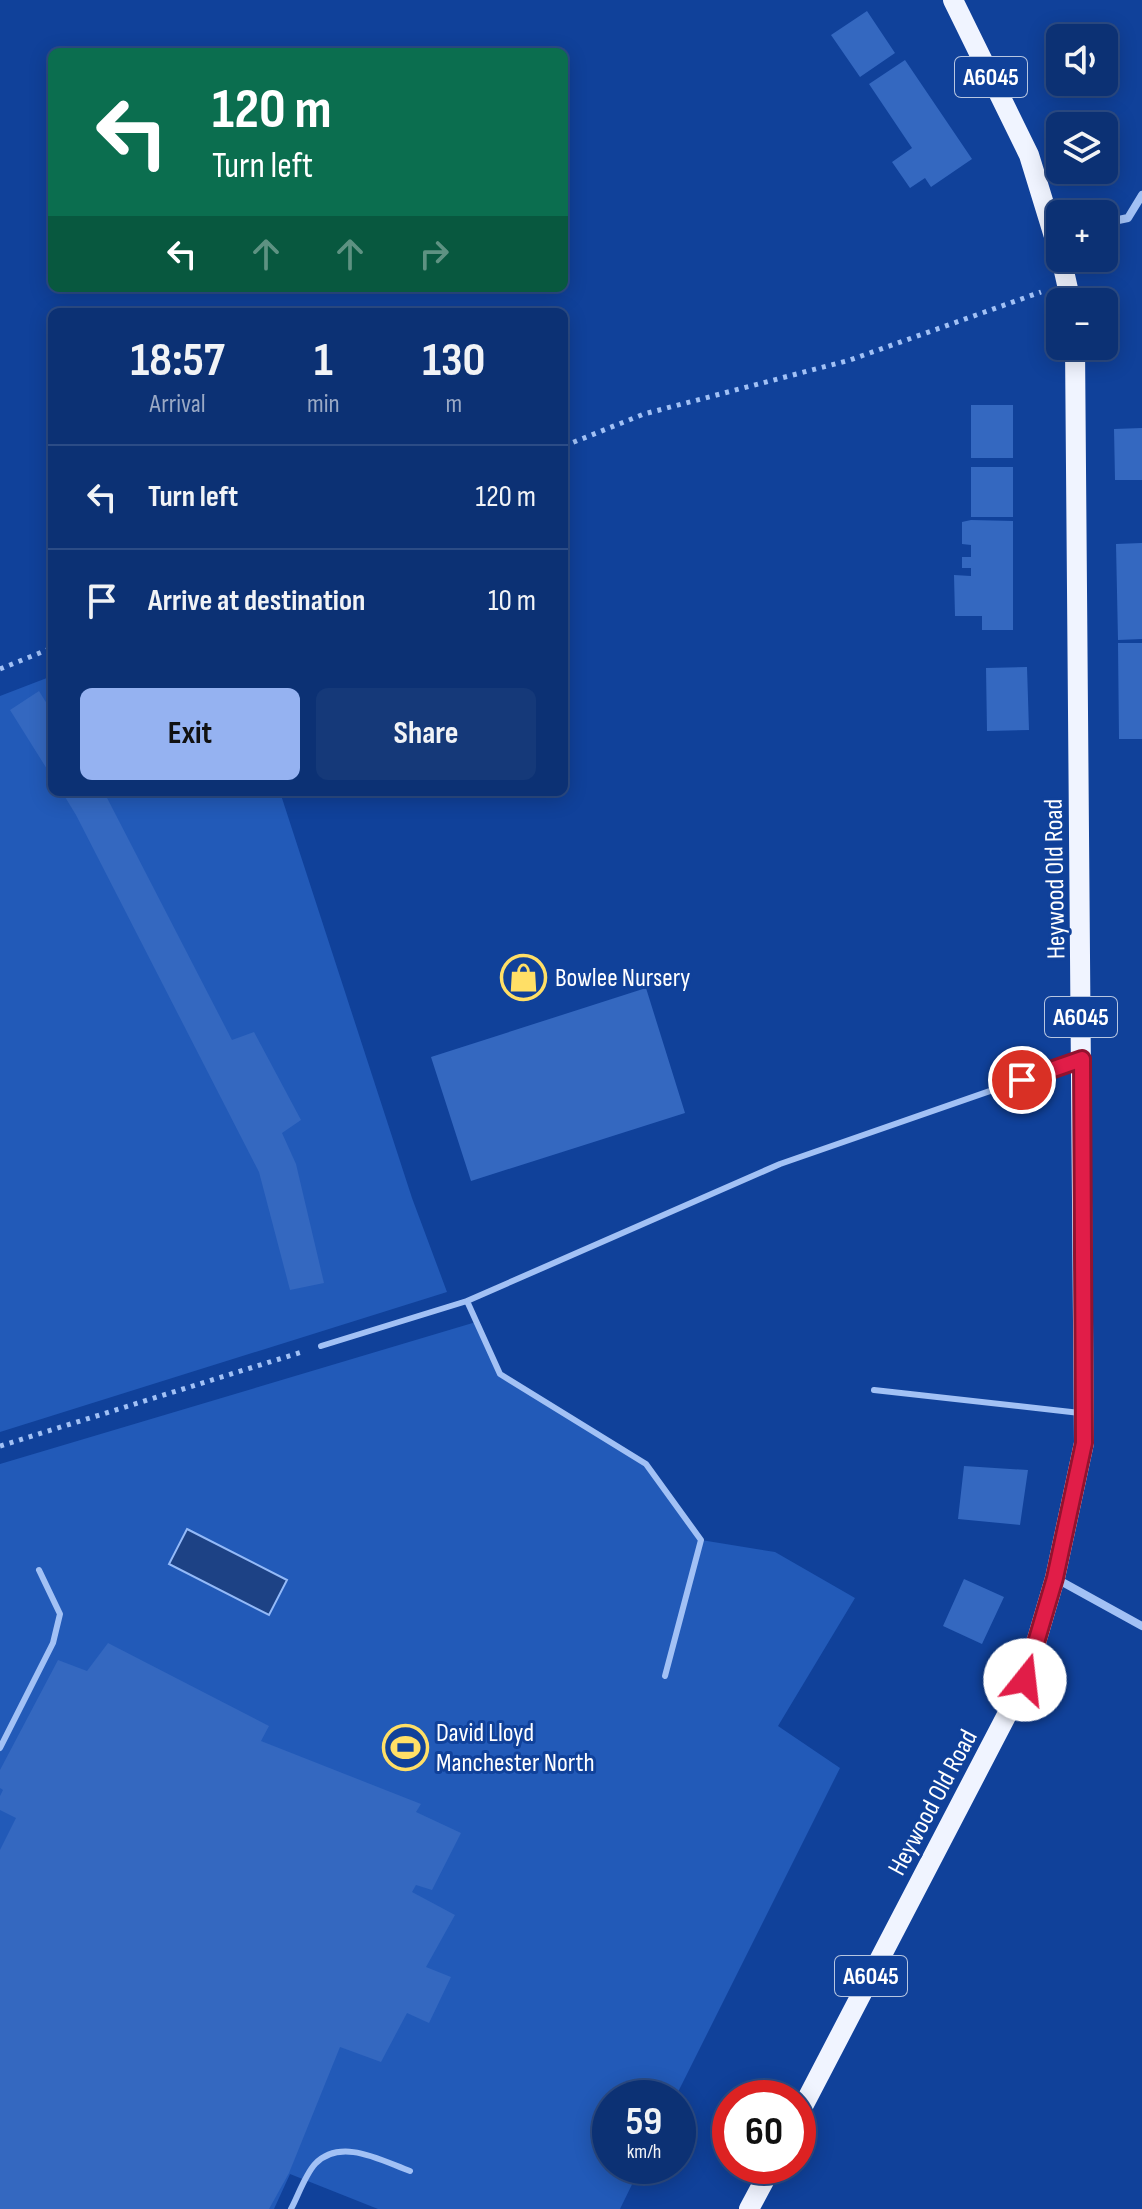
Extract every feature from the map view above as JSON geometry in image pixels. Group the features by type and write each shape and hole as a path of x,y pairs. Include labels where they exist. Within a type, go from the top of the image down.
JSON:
{"main road":[{"name":"A6045","path":"953,0 1029,155 1046,203"},
{"name":"Heywood Old Road","path":"816,2081 1025,1680 1055,1578 1084,1443 1075,360"},
{"path":"749,2209 762,2184"}],"street":[{"path":"1118,220 1128,218 1142,195"},
{"path":"1055,1578 1142,1626"}],"lane":[{"path":"321,1346 467,1301 780,1164 1082,1059"},
{"path":"467,1301 500,1374 646,1464 701,1540 665,1676"},
{"path":"874,1390 1083,1413"},
{"path":"0,1748 53,1643 60,1614 39,1570"},
{"path":"291,2209 315,2164 333,2153 350,2150 410,2171"}],"path":[{"path":"568,444 644,414 850,360 1046,299"},
{"path":"0,669 48,650"},
{"path":"0,1446 321,1346"}],"shaded area":[{"path":"48,678 48,796 281,796 412,1198 447,1292 0,1432 0,696"},
{"name":"David Lloyd Manchester North","path":"476,1322 500,1374 648,1466 701,1540 775,1552 855,1598 778,1726 840,1768 684,2080 592,2080 592,2184 632,2184 620,2209 378,2209 290,2174 274,2209 0,2209 0,1464"},
{"path":"187,1529 287,1580 269,1615 169,1564"}],"building":[{"path":"867,11 895,53 860,77 831,35"},
{"path":"905,60 972,159 931,187 925,178 910,188 892,162 912,148 869,84"},
{"path":"971,405 1013,405 1013,458 971,458"},
{"path":"1142,428 1142,480 1115,480 1114,429"},
{"path":"971,467 1013,467 1013,517 971,517"},
{"path":"1013,521 1013,630 982,630 982,616 955,616 954,575 971,576 971,568 962,568 962,557 971,557 971,545 962,544 962,522"},
{"path":"1142,543 1142,639 1118,640 1116,544"},
{"path":"1118,643 1142,643 1142,739 1119,739"},
{"path":"1027,667 1029,730 987,731 986,668"},
{"path":"39,691 48,706 48,771 10,710"},
{"path":"64,796 106,796 232,1040 254,1032 301,1120 282,1133 296,1164 324,1283 290,1290 259,1172"},
{"path":"646,988 685,1113 471,1181 431,1057"},
{"path":"964,1466 1028,1470 1020,1525 958,1519"},
{"path":"964,1579 1004,1597 982,1644 943,1626"},
{"path":"108,1643 269,1726 261,1741 421,1804 416,1812 461,1833 432,1890 416,1885 412,1892 455,1915 426,1967 451,1977 429,2023 407,2013 381,2062 340,2047 289,2173 269,2209 0,2209 0,1850 16,1818 0,1810 3,1790 0,1788 0,1770 58,1660 87,1671"}],"place":[{"name":"Bowlee Nursery","path":"524,977"},
{"name":"David Lloyd Manchester North","path":"405,1747"}],"route":[{"path":"1022,1080 1082,1059 1084,1443 1055,1578 1025,1680"}]}
